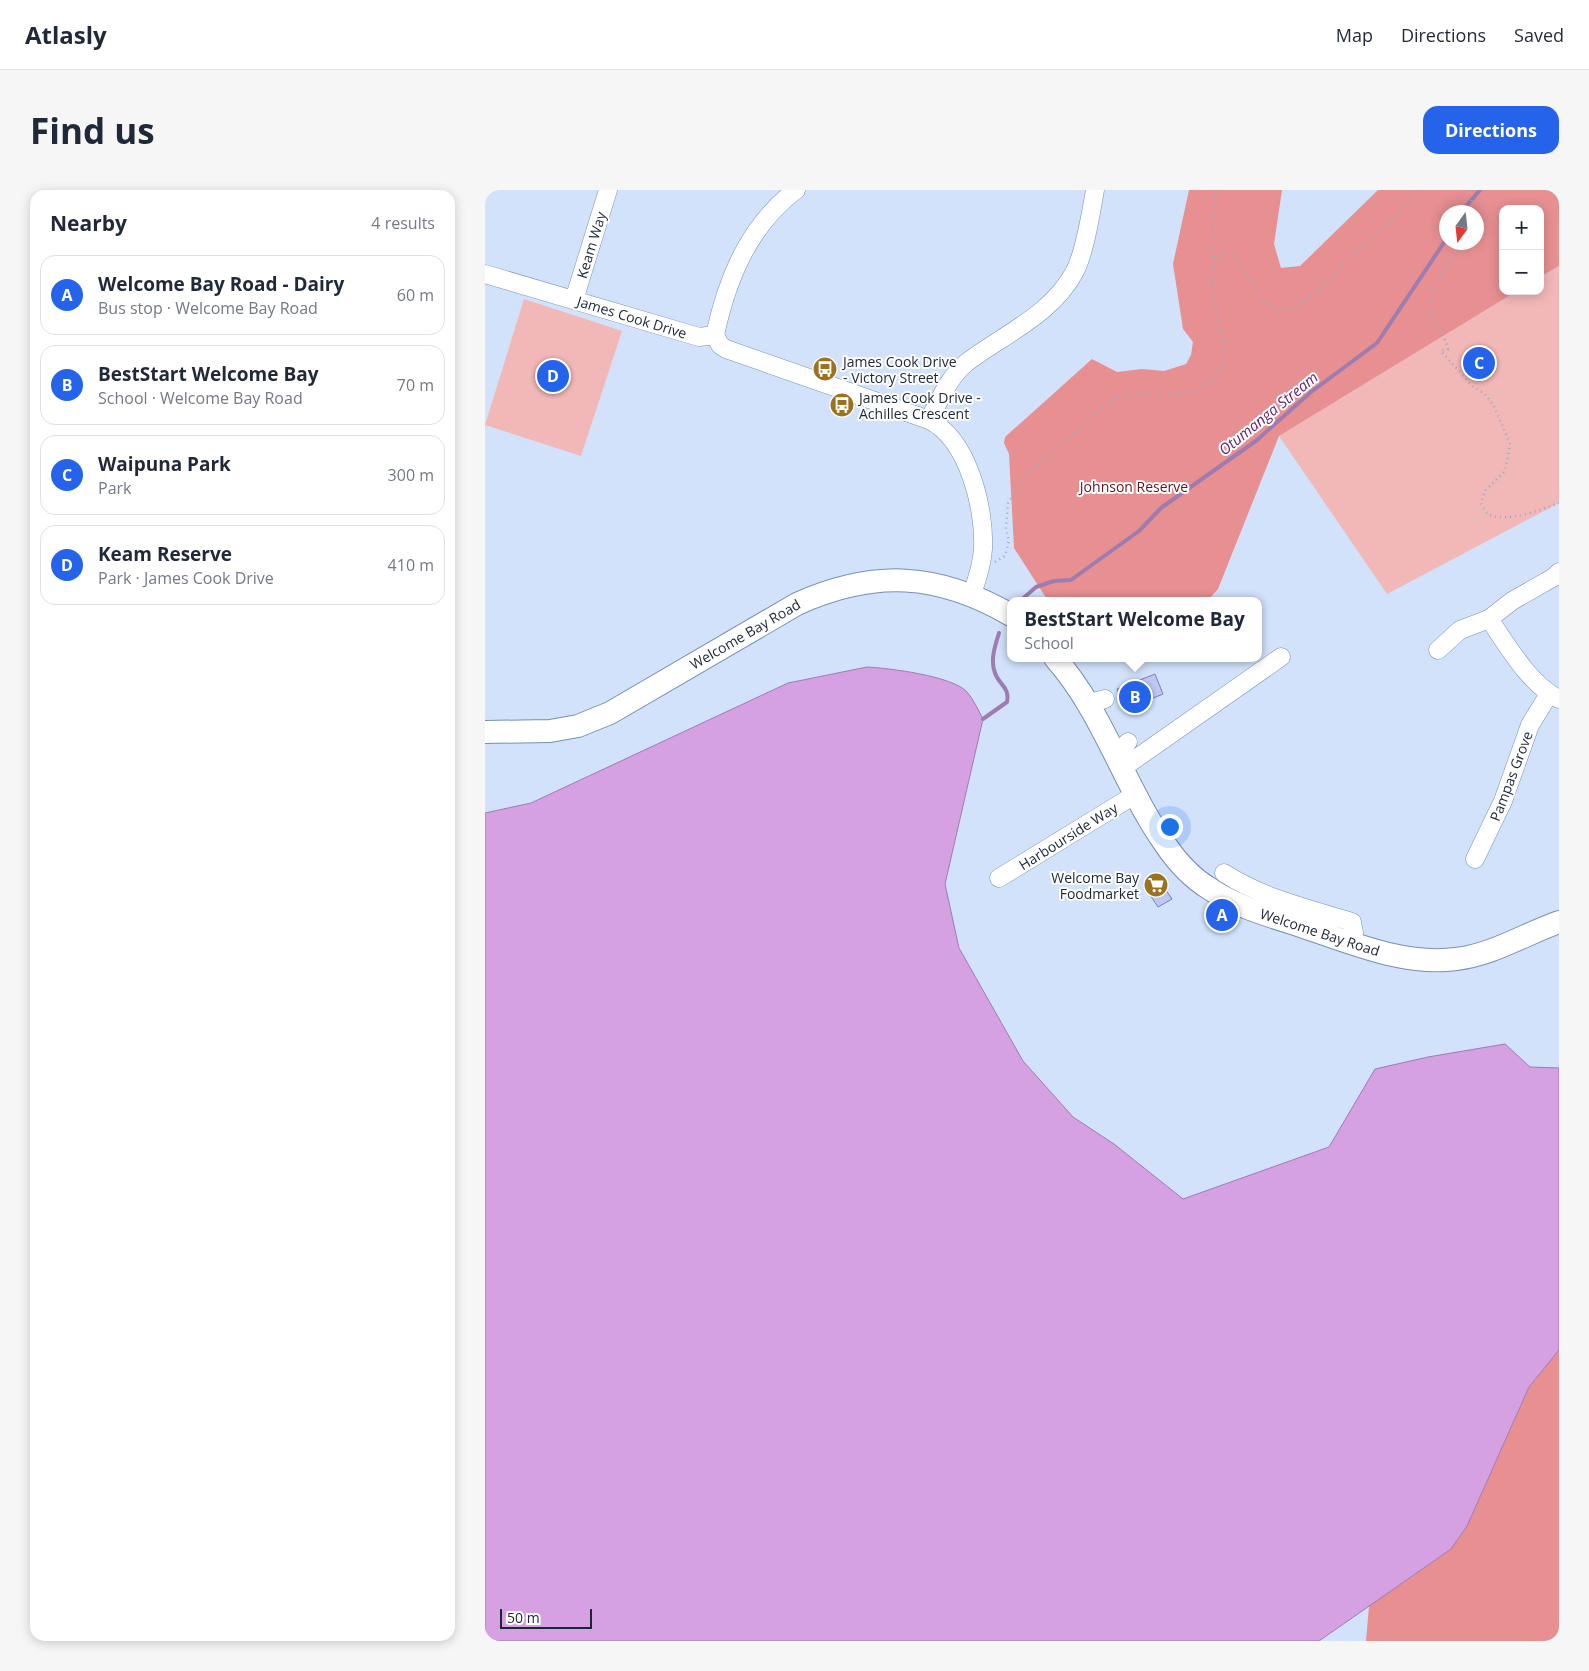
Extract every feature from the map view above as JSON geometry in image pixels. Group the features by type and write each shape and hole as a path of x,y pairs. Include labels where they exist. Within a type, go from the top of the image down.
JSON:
{"main road":[{"name":"Welcome Bay Road","path":"485,732 551,731 578,726 610,713 770,618 827,590 872,582 923,581 972,594 1007,613"},
{"name":"Welcome Bay Road","path":"1059,662 1095,701 1121,754 1136,794 1164,844 1196,880 1229,901 1352,943 1400,956 1425,959 1457,959 1487,951 1559,922"}],"street":[{"name":"Keam Way","path":"574,300 608,190"},
{"path":"796,190 757,227 741,254 715,335 720,346 726,349 929,420 954,441 972,478 983,539 979,572 972,594"},
{"path":"929,420 950,383 965,364 1043,310 1067,285 1077,269 1095,190"},
{"name":"James Cook Drive","path":"485,274 699,337 715,335"},
{"path":"1437,650 1460,630 1489,619 1512,601 1555,577 1559,572"},
{"path":"1489,619 1534,679 1554,696"},
{"path":"1121,754 1281,657"},
{"name":"Pampas Grove","path":"1475,859 1503,801 1531,725 1554,696"},
{"name":"Harbourside Way","path":"999,878 1136,794"},
{"path":"1224,873 1243,885 1296,905 1352,922 1354,932 1352,943"}],"path":[{"path":"979,572 1005,556 1009,541 1007,528 1008,503 1023,478 1111,401 1126,394 1167,395 1195,390 1212,379 1223,366 1223,343 1213,287 1212,235 1216,190"},
{"path":"1214,262 1222,255 1227,254 1235,257 1242,264 1265,306 1282,311 1298,305 1324,287 1348,260 1406,206 1418,190"},
{"path":"1471,190 1471,205"},
{"path":"1460,250 1435,287 1431,303 1436,323 1445,336 1448,349 1441,351 1452,366 1472,386 1485,394 1494,406 1510,444 1505,471 1485,491 1481,503 1487,513 1501,518 1542,509 1559,503"}],"shaded area":[{"path":"1559,266 1559,503 1387,594 1279,436 1510,295 1544,295 1544,275"},
{"path":"524,299 622,331 581,456 485,425"},
{"path":"867,667 920,674 948,681 960,686 974,702 983,719 945,884 959,948 1023,1061 1073,1117 1114,1144 1183,1199 1329,1147 1375,1069 1428,1057 1505,1044 1530,1067 1559,1068 1559,1350 1529,1387 1467,1526 1451,1549 1319,1641 485,1641 485,813 531,803 788,683"}],"green space":[{"name":"Johnson Reserve","path":"1189,190 1282,190 1274,244 1281,268 1300,266 1378,190 1559,190 1559,266 1544,275 1544,205 1499,205 1499,295 1510,295 1279,436 1218,589 1211,597 1045,597 1014,548 1009,454 1004,443 1005,437 1092,359 1117,372 1142,369 1164,371 1186,364 1191,355 1193,342 1183,329 1173,264"},
{"path":"1559,1350 1559,1641 1366,1641 1369,1606 1451,1549 1467,1526 1529,1387"}],"building":[{"path":"1155,674 1163,694 1151,699 1152,702 1134,709 1133,706 1125,709 1117,689"},
{"path":"1157,877 1172,899 1158,907 1144,886"}],"waterway":[{"name":"Otumanga Stream","path":"1467,205 1480,190"},
{"name":"Otumanga Stream","path":"1025,597 1036,587 1054,581 1071,580 1139,531 1161,508 1257,440 1311,392 1377,343 1439,250"},
{"name":"Otumanga Stream","path":"983,719 1007,702 1008,697 1006,689 997,677 993,663 999,633"}],"place":[{"name":"Waipuna Park","path":"1479,363"},
{"name":"James Cook Drive - Victory Street","path":"825,369"},
{"name":"Keam Reserve","path":"553,376"},
{"name":"James Cook Drive - Achilles Crescent","path":"842,405"},
{"name":"BestStart Welcome Bay","path":"1135,697"},
{"name":"Welcome Bay Foodmarket","path":"1156,885"},
{"name":"Welcome Bay Road - Dairy","path":"1222,915"}]}
